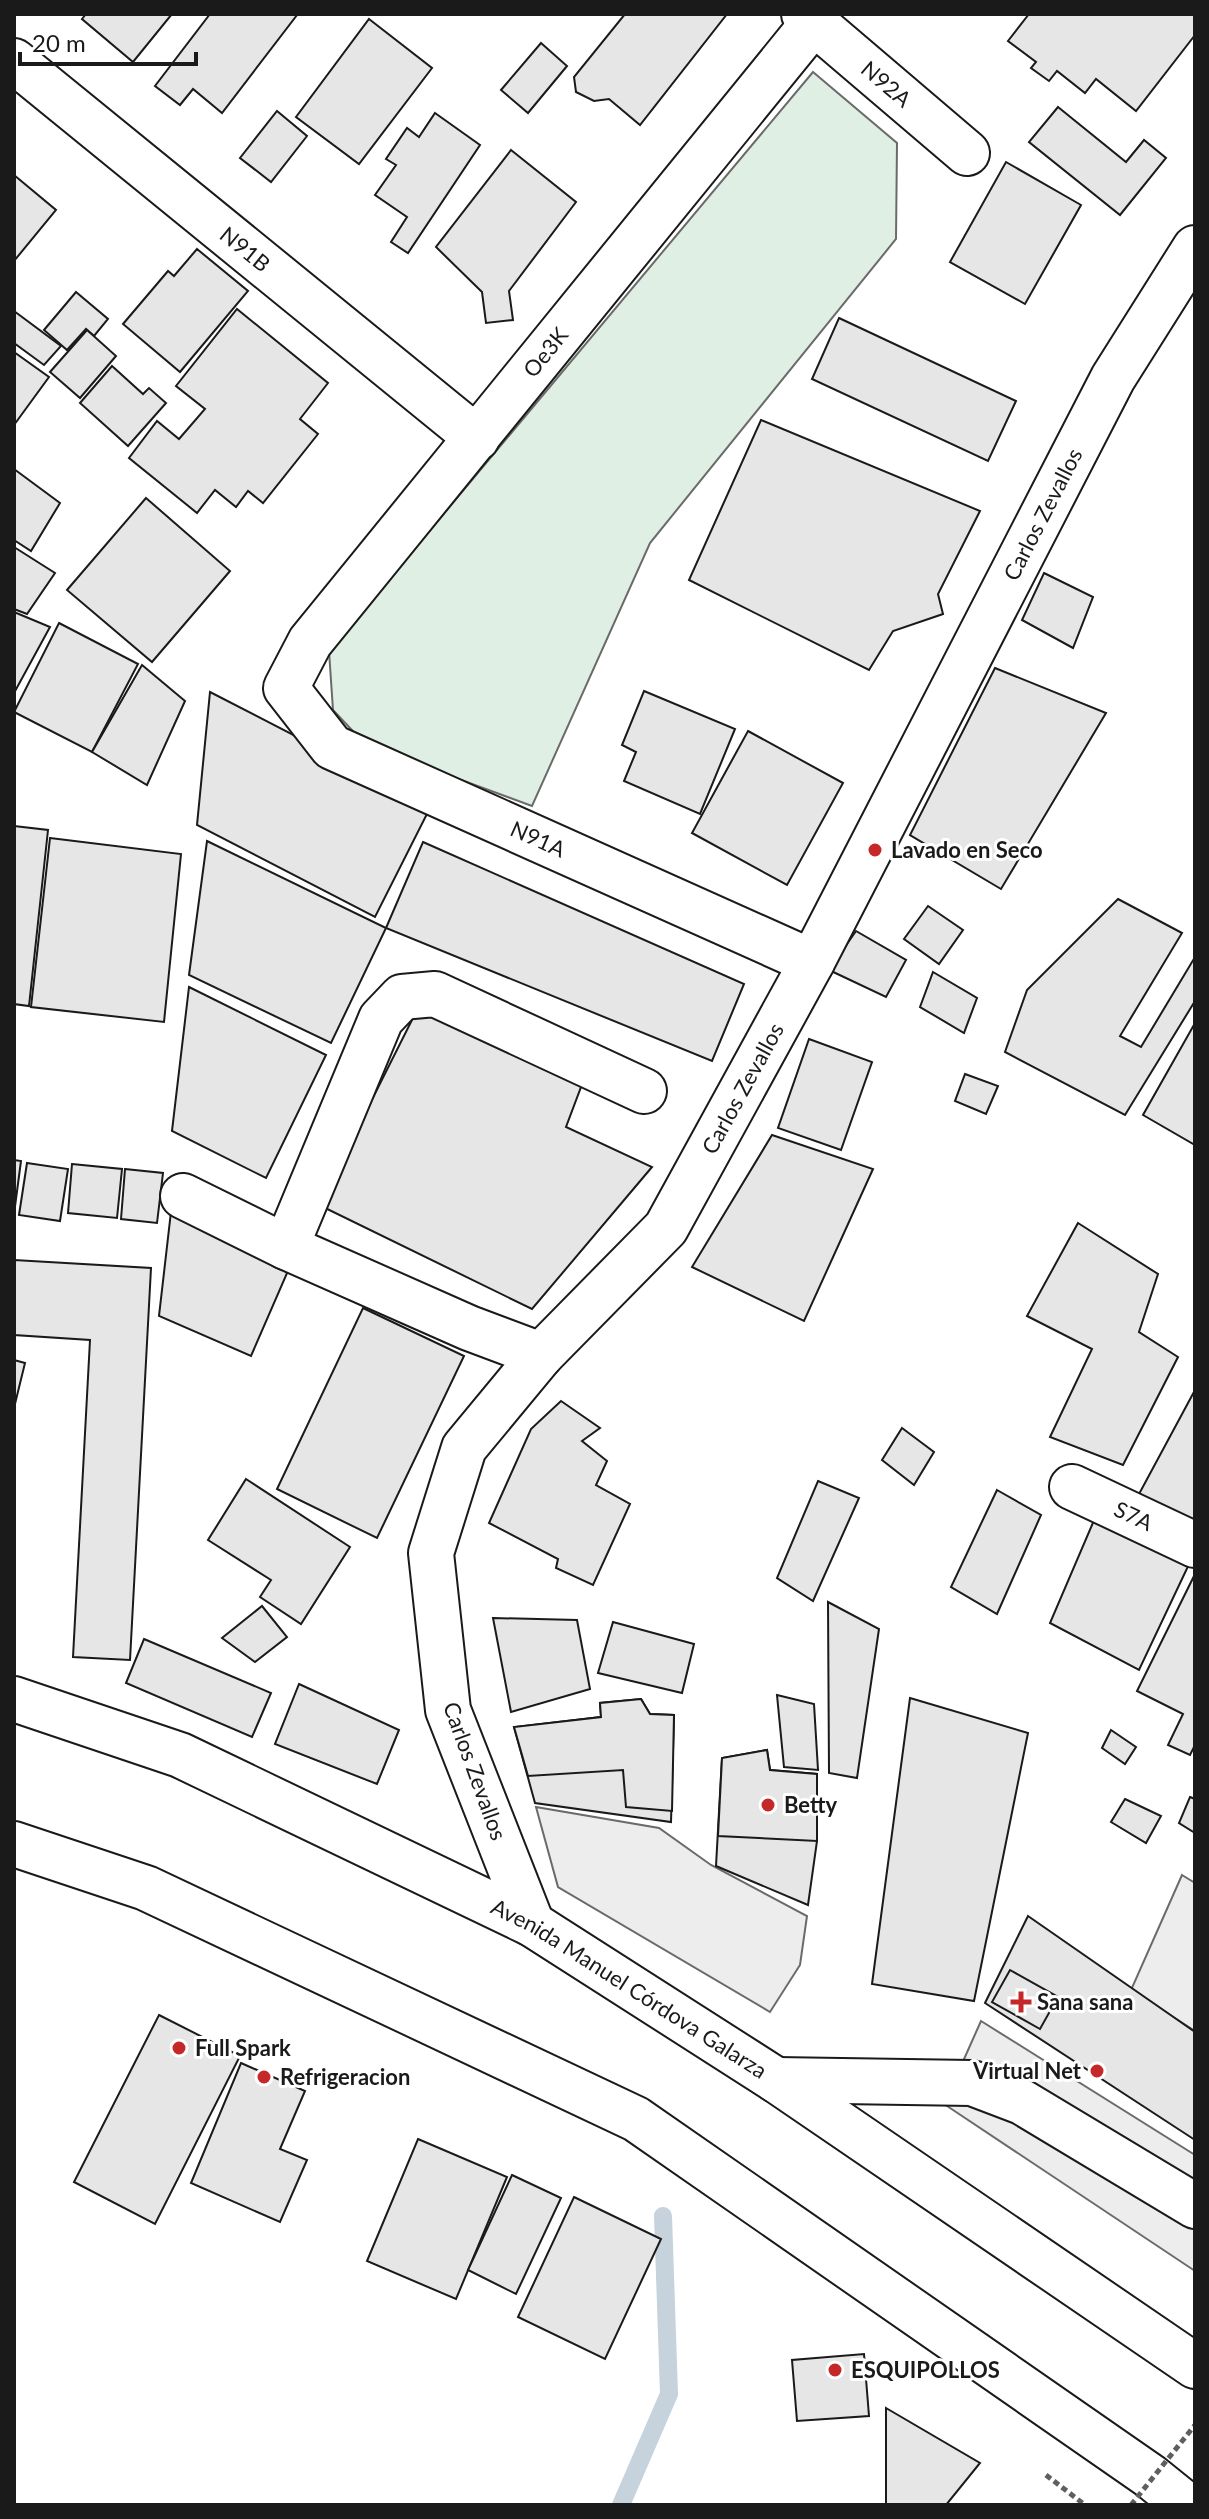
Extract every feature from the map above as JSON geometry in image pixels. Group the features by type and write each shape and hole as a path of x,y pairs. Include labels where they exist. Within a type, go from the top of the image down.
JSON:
{"street":[{"name":"N92A","path":"809,18 967,153"},
{"name":"Oe3K","path":"286,688 310,642 477,438 809,18"},
{"name":"N91B","path":"14,61 477,438"},
{"name":"Carlos Zevallos","path":"532,1924 448,1710 431,1553 464,1448 541,1355 666,1228 812,962 1113,378 1195,248"},
{"name":"N91A","path":"286,688 332,747 812,962"},
{"path":"286,1247 381,1019 402,997 435,994 644,1091"},
{"path":"183,1196 286,1247 469,1328 541,1355"},
{"name":"S7A","path":"1072,1487 1195,1545"},
{"name":"Avenida Manuel Córdova Galarza","path":"14,1699 180,1755 532,1924 776,2080 1195,2366"},
{"path":"14,1844 146,1888 636,2119 1137,2467 1186,2505"},
{"path":"776,2080 972,2083 1022,2102 1195,2206"}],"path":[{"path":"1131,2505 1195,2425"},
{"path":"1046,2475 1085,2505"}],"green space":[{"path":"813,72 897,143 896,239 650,543 532,806 366,745 333,710 329,651"}],"shaded area":[{"path":"536,1807 659,1828 711,1865 807,1916 800,1965 770,2012 558,1887"},
{"path":"1182,1875 1195,1883 1195,2031 1131,1990"},
{"path":"981,2021 1195,2155 1195,2271 944,2104"}],"building":[{"path":"86,14 172,14 133,62 82,19"},
{"path":"210,14 297,15 222,113 193,89 180,105 155,86"},
{"path":"625,14 727,14 640,125 609,99 594,101 576,92 574,77"},
{"path":"1029,14 1195,14 1195,35 1136,111 1096,79 1085,93 1057,71 1049,81 1031,68 1036,62 1008,41"},
{"path":"369,19 432,68 359,164 296,117"},
{"path":"541,43 567,66 528,113 501,90"},
{"path":"1058,107 1126,162 1144,140 1166,158 1120,215 1029,142"},
{"path":"277,111 307,136 271,182 240,158"},
{"path":"435,113 480,145 408,253 391,242 407,217 375,195 396,165 386,159 407,128 419,137"},
{"path":"511,150 576,202 509,291 513,320 486,323 482,292 436,247"},
{"path":"1006,162 1081,205 1025,304 950,262"},
{"path":"14,175 56,210 14,261"},
{"path":"197,249 248,291 180,372 123,324 168,271 174,276"},
{"path":"76,292 108,319 94,336 86,329 67,350 44,330"},
{"path":"237,309 328,383 300,419 318,434 263,503 248,491 236,507 215,490 197,513 129,458 157,421 179,439 205,409 176,386"},
{"path":"14,311 61,346 44,365 14,343"},
{"path":"839,318 1016,401 988,461 812,379"},
{"path":"87,330 116,356 80,398 50,372"},
{"path":"14,352 49,377 14,425"},
{"path":"112,366 143,394 149,388 166,403 128,446 80,403"},
{"path":"761,420 980,511 938,594 943,614 893,631 869,670 689,580"},
{"path":"14,469 60,503 31,551 14,540"},
{"path":"146,498 230,571 152,662 67,590"},
{"path":"14,547 55,573 27,614 14,609"},
{"path":"1044,573 1093,597 1073,648 1022,620"},
{"path":"14,612 50,627 14,693"},
{"path":"59,623 138,664 92,752 14,712"},
{"path":"142,665 185,701 147,785 92,752"},
{"path":"995,668 1106,713 1001,889 910,835"},
{"path":"644,691 735,729 700,814 624,781 636,752 622,745"},
{"path":"210,692 431,806 375,917 197,825"},
{"path":"748,731 843,783 787,885 692,833"},
{"path":"14,826 48,830 29,1006 14,1004"},
{"path":"50,838 181,854 164,1022 31,1007"},
{"path":"207,841 386,928 331,1043 189,975"},
{"path":"423,842 744,984 712,1061 386,928"},
{"path":"1118,899 1182,933 1120,1036 1141,1047 1195,957 1195,1001 1125,1115 1005,1052 1027,990"},
{"path":"928,906 963,930 939,964 904,939"},
{"path":"856,931 906,960 886,997 829,970"},
{"path":"933,972 977,998 964,1033 920,1007"},
{"path":"189,987 326,1055 266,1178 172,1131"},
{"path":"420,1004 584,1079 566,1127 652,1167 532,1309 319,1205"},
{"path":"1195,1023 1195,1145 1143,1115"},
{"path":"809,1039 872,1062 841,1150 778,1128"},
{"path":"965,1074 998,1086 986,1114 955,1101"},
{"path":"772,1135 873,1169 804,1321 692,1267"},
{"path":"14,1160 21,1161 14,1214"},
{"path":"27,1163 68,1169 60,1221 19,1215"},
{"path":"72,1164 122,1169 117,1218 68,1213"},
{"path":"125,1169 163,1173 157,1223 121,1219"},
{"path":"172,1203 294,1257 251,1356 159,1316"},
{"path":"1078,1223 1158,1274 1139,1332 1178,1357 1123,1465 1050,1437 1092,1349 1027,1316"},
{"path":"14,1260 151,1268 130,1660 73,1657 90,1340 14,1335"},
{"path":"363,1308 464,1356 377,1538 277,1489"},
{"path":"14,1360 25,1363 14,1408"},
{"path":"1195,1390 1195,1522 1139,1494"},
{"path":"561,1401 600,1428 582,1441 607,1461 596,1485 630,1504 593,1585 556,1568 558,1559 489,1523 531,1429"},
{"path":"902,1428 934,1452 914,1485 882,1460"},
{"path":"246,1479 350,1547 301,1624 260,1597 271,1580 208,1540"},
{"path":"818,1481 859,1498 813,1601 777,1578"},
{"path":"997,1490 1041,1515 997,1614 951,1587"},
{"path":"1095,1518 1191,1560 1139,1670 1050,1623"},
{"path":"1195,1574 1195,1745 1190,1755 1168,1745 1183,1714 1137,1691"},
{"path":"828,1602 879,1629 857,1778 829,1773"},
{"path":"262,1606 287,1637 255,1662 222,1638"},
{"path":"493,1618 577,1620 590,1689 511,1712"},
{"path":"613,1622 694,1644 682,1693 598,1673"},
{"path":"144,1639 271,1693 252,1737 126,1683"},
{"path":"299,1684 399,1730 377,1784 275,1744"},
{"path":"777,1695 814,1704 818,1770 784,1767"},
{"path":"910,1698 1028,1733 974,2001 872,1984"},
{"path":"641,1699 650,1714 674,1715 671,1822 535,1803 514,1727 601,1717 600,1703"},
{"path":"641,1699 650,1714 674,1715 672,1811 626,1807 623,1770 528,1776 514,1727 601,1717 600,1703"},
{"path":"1111,1730 1136,1747 1125,1764 1102,1748"},
{"name":"Betty","path":"767,1750 770,1770 817,1774 817,1841 808,1905 716,1866 722,1758"},
{"name":"Betty","path":"767,1750 770,1770 817,1774 817,1841 718,1836 722,1758"},
{"path":"1190,1797 1195,1799 1195,1833 1179,1823"},
{"path":"1125,1799 1161,1816 1146,1843 1111,1822"},
{"path":"1028,1916 1195,2032 1195,2140 985,2003"},
{"path":"1010,1970 1058,1997 1040,2029 992,2002"},
{"path":"159,2015 240,2056 155,2224 74,2182"},
{"path":"241,2063 305,2091 280,2149 307,2160 280,2222 191,2183"},
{"path":"418,2139 507,2177 456,2299 367,2261"},
{"path":"512,2175 561,2198 516,2294 468,2270"},
{"path":"574,2197 661,2239 605,2359 518,2317"},
{"path":"864,2354 869,2416 797,2421 792,2360"},
{"path":"886,2408 980,2463 946,2505 886,2505"}],"waterway":[{"path":"621,2505 669,2394 663,2216"}],"place":[{"name":"Lavado en Seco","path":"875,850"},
{"name":"Betty","path":"768,1805"},
{"name":"Sana sana","path":"1021,2002"},
{"name":"Full Spark","path":"179,2048"},
{"name":"Virtual Net","path":"1097,2071"},
{"name":"Refrigeracion","path":"264,2077"},
{"name":"ESQUIPOLLOS","path":"835,2370"}]}
